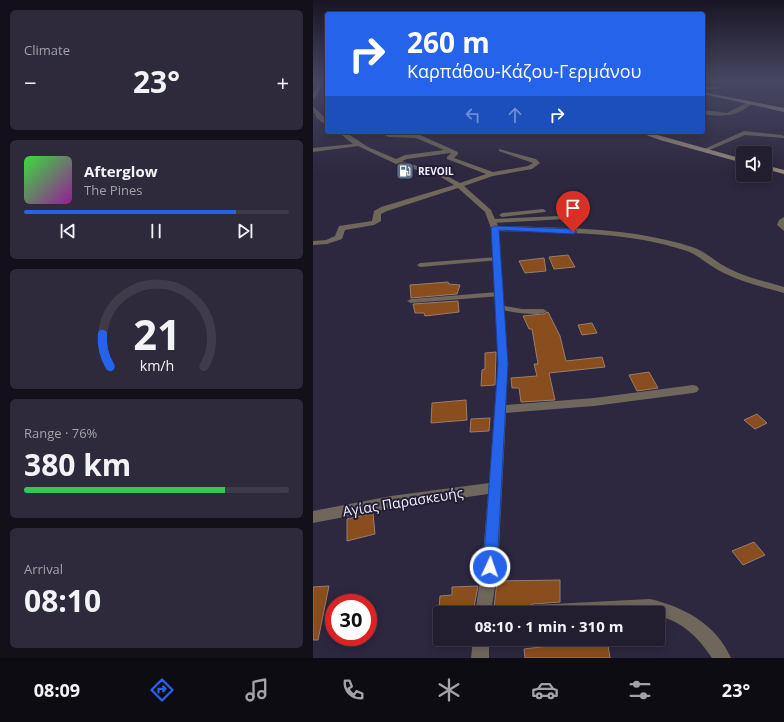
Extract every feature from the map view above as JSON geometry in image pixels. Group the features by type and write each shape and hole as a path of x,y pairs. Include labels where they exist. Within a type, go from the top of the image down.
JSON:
{"main road":[{"path":"648,134 736,159"},
{"path":"772,169 784,172"}],"street":[{"path":"315,112 325,121"},
{"path":"705,112 731,114 735,112"},
{"path":"705,150 744,133 782,137"},
{"path":"343,134 356,145 376,155 443,176 459,185 485,208 493,222 497,259 503,364 490,567 484,606"},
{"path":"385,134 389,136 416,136 456,153 449,158 492,174"},
{"path":"313,150 356,145"},
{"path":"398,163 399,160 405,158 450,150"},
{"path":"313,243 327,242 339,237 342,228 348,226 374,223 377,221 377,213 383,209 426,197 492,174 531,168 537,163 534,160 501,150"},
{"path":"493,222 620,234 673,244 705,256 721,268 760,283 784,290"},
{"path":"501,409 586,402 693,389"},
{"name":"Αγίας Παρασκευής","path":"313,517 391,502 494,488"},
{"path":"665,610 687,618 711,640 722,658"},
{"path":"480,658 481,646"}],"lane":[{"path":"493,222 543,211"},
{"path":"493,222 582,217"},
{"path":"784,219 781,220 780,225 784,229"},
{"path":"420,265 497,259"},
{"path":"411,301 498,294"},
{"path":"499,306 522,311 543,311"}],"building":[{"path":"568,255 575,267 554,269 549,257"},
{"path":"544,258 546,271 525,273 519,261"},
{"path":"448,282 449,284 460,285 457,294 411,298 410,285"},
{"path":"458,301 459,312 425,316 424,313 415,313 413,304"},
{"path":"548,312 560,336 566,361 602,357 605,367 549,373 555,400 521,402 519,388 512,388 511,378 537,376 534,364 538,364 532,329 529,329 523,316"},
{"path":"592,323 597,333 582,335 578,325"},
{"path":"496,352 495,385 481,386 482,370 485,369 485,353"},
{"path":"649,372 658,388 637,391 629,375"},
{"path":"466,400 467,420 431,423 432,403"},
{"path":"757,414 767,423 755,429 744,420"},
{"path":"490,418 489,431 470,432 471,419"},
{"path":"373,513 375,534 347,541 347,519"},
{"path":"754,542 765,555 743,565 732,551"},
{"path":"560,580 560,602 533,604 529,606 494,606 497,581"},
{"path":"329,586 327,594 325,594 325,606 318,640 313,640 313,587"},
{"path":"478,586 474,606 439,606 440,596 452,595 452,587"},
{"path":"549,646 608,646 610,658 525,658 524,649"}],"place":[{"name":"REVOIL","path":"405,171"}],"route":[{"path":"490,567 503,364 495,228 573,232"}]}
